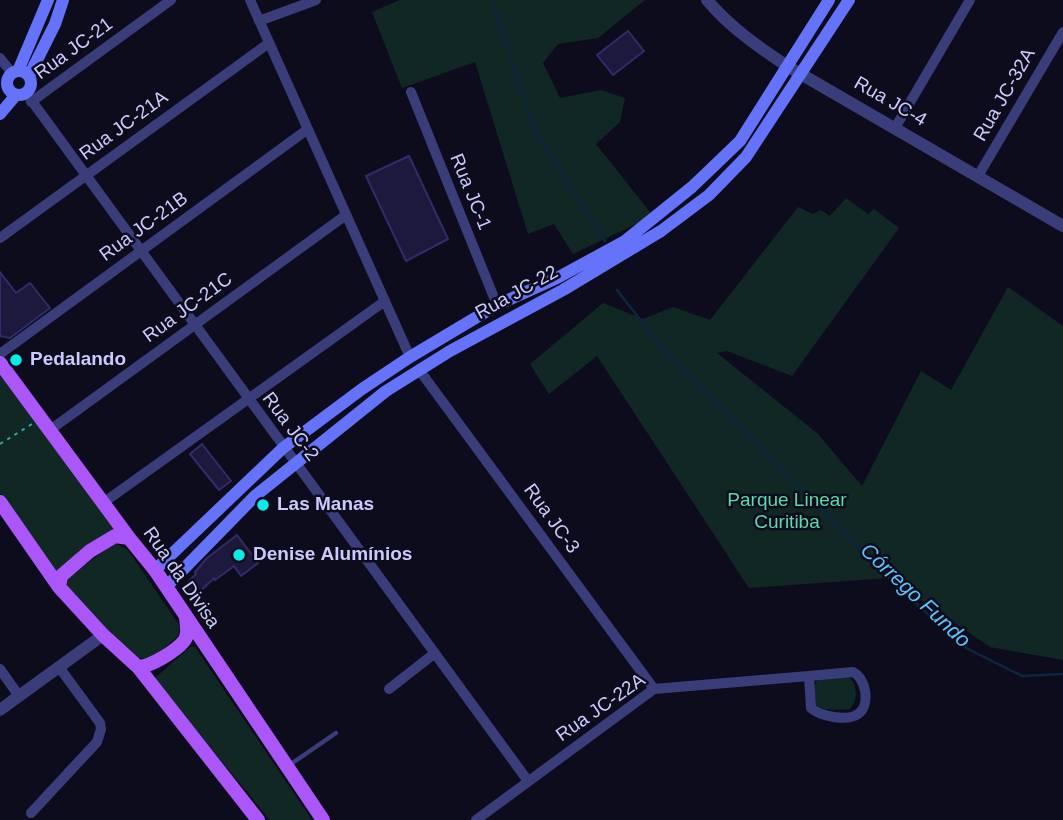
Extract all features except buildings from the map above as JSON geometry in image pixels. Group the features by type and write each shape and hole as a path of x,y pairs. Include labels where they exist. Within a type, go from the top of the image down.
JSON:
{"main road":[{"path":"24,96 8,89 48,0"},
{"path":"13,79 55,24 63,0"},
{"name":"Rua JC-22","path":"155,570 283,448 362,389 410,356 497,305 625,242 692,187 740,141 829,0"},
{"name":"Rua JC-22","path":"166,587 255,496 386,391 450,351 563,290 661,231 709,195 746,158 849,0"},
{"path":"0,114 24,96 30,88 13,79"},
{"path":"556,278 563,290"},
{"name":"Rua da Divisa","path":"0,363 128,538 155,570 325,820"},
{"path":"0,502 59,587 103,635 138,667 258,820"},
{"path":"59,587 61,576 90,551 115,536 128,538"},
{"path":"138,667 148,667 185,640 186,618"}],"street":[{"name":"Rua JC-21","path":"24,96 171,0"},
{"path":"250,0 410,356"},
{"path":"259,21 316,0"},
{"name":"Rua JC-4","path":"707,0 724,20 787,66 1062,223"},
{"path":"895,128 970,0"},
{"name":"Rua JC-32A","path":"978,176 1063,32"},
{"name":"Rua JC-21A","path":"0,238 269,43"},
{"path":"0,58 13,79"},
{"name":"Rua JC-1","path":"411,92 497,305"},
{"name":"Rua JC-2","path":"24,96 528,781"},
{"name":"Rua JC-21B","path":"0,354 308,129"},
{"name":"Rua JC-21C","path":"45,424 194,326 346,215"},
{"path":"103,503 385,301"},
{"name":"Rua JC-3","path":"420,371 654,689"},
{"path":"0,710 103,635"},
{"path":"389,689 435,653"},
{"path":"31,813 97,742 102,729 59,667"},
{"path":"0,668 19,696"},
{"name":"Rua JC-22A","path":"475,820 654,689 853,672 860,675 864,683 863,708 859,714 852,717 824,717 818,714 811,708 809,676"}],"lane":[{"path":"287,766 336,733"}],"path":[{"path":"0,444 45,424"}],"green space":[{"path":"400,0 645,0 598,38 558,44 543,63 560,98 601,90 625,98 620,122 596,144 653,216 573,254 554,224 528,234 475,62 402,88 372,12"},
{"name":"Parque Linear Curitiba","path":"846,198 868,214 874,209 899,228 792,376 727,351 717,353 817,433 862,486 921,371 951,390 1008,287 1063,326 1063,660 990,647 889,578 749,588 597,356 549,394 530,364 603,303 643,319 673,307 710,320 798,207 813,214 821,210 830,216"},
{"path":"0,369 120,533 57,576 0,493"},
{"path":"114,543 128,550 180,626 178,636 152,657 134,656 66,587 66,580"},
{"path":"190,647 195,647 312,820 270,820 154,679"},
{"path":"849,676 856,692 850,709 825,709 815,704 813,698 818,679"}],"waterway":[{"name":"Córrego Fundo","path":"492,0 535,131 605,241"},
{"name":"Córrego Fundo","path":"617,290 663,349 889,578 962,646 1022,676 1063,674"}],"place":[{"name":"Pedalando","path":"16,360"},
{"name":"Las Manas","path":"263,505"},
{"name":"Denise Alumínios","path":"239,555"}]}
